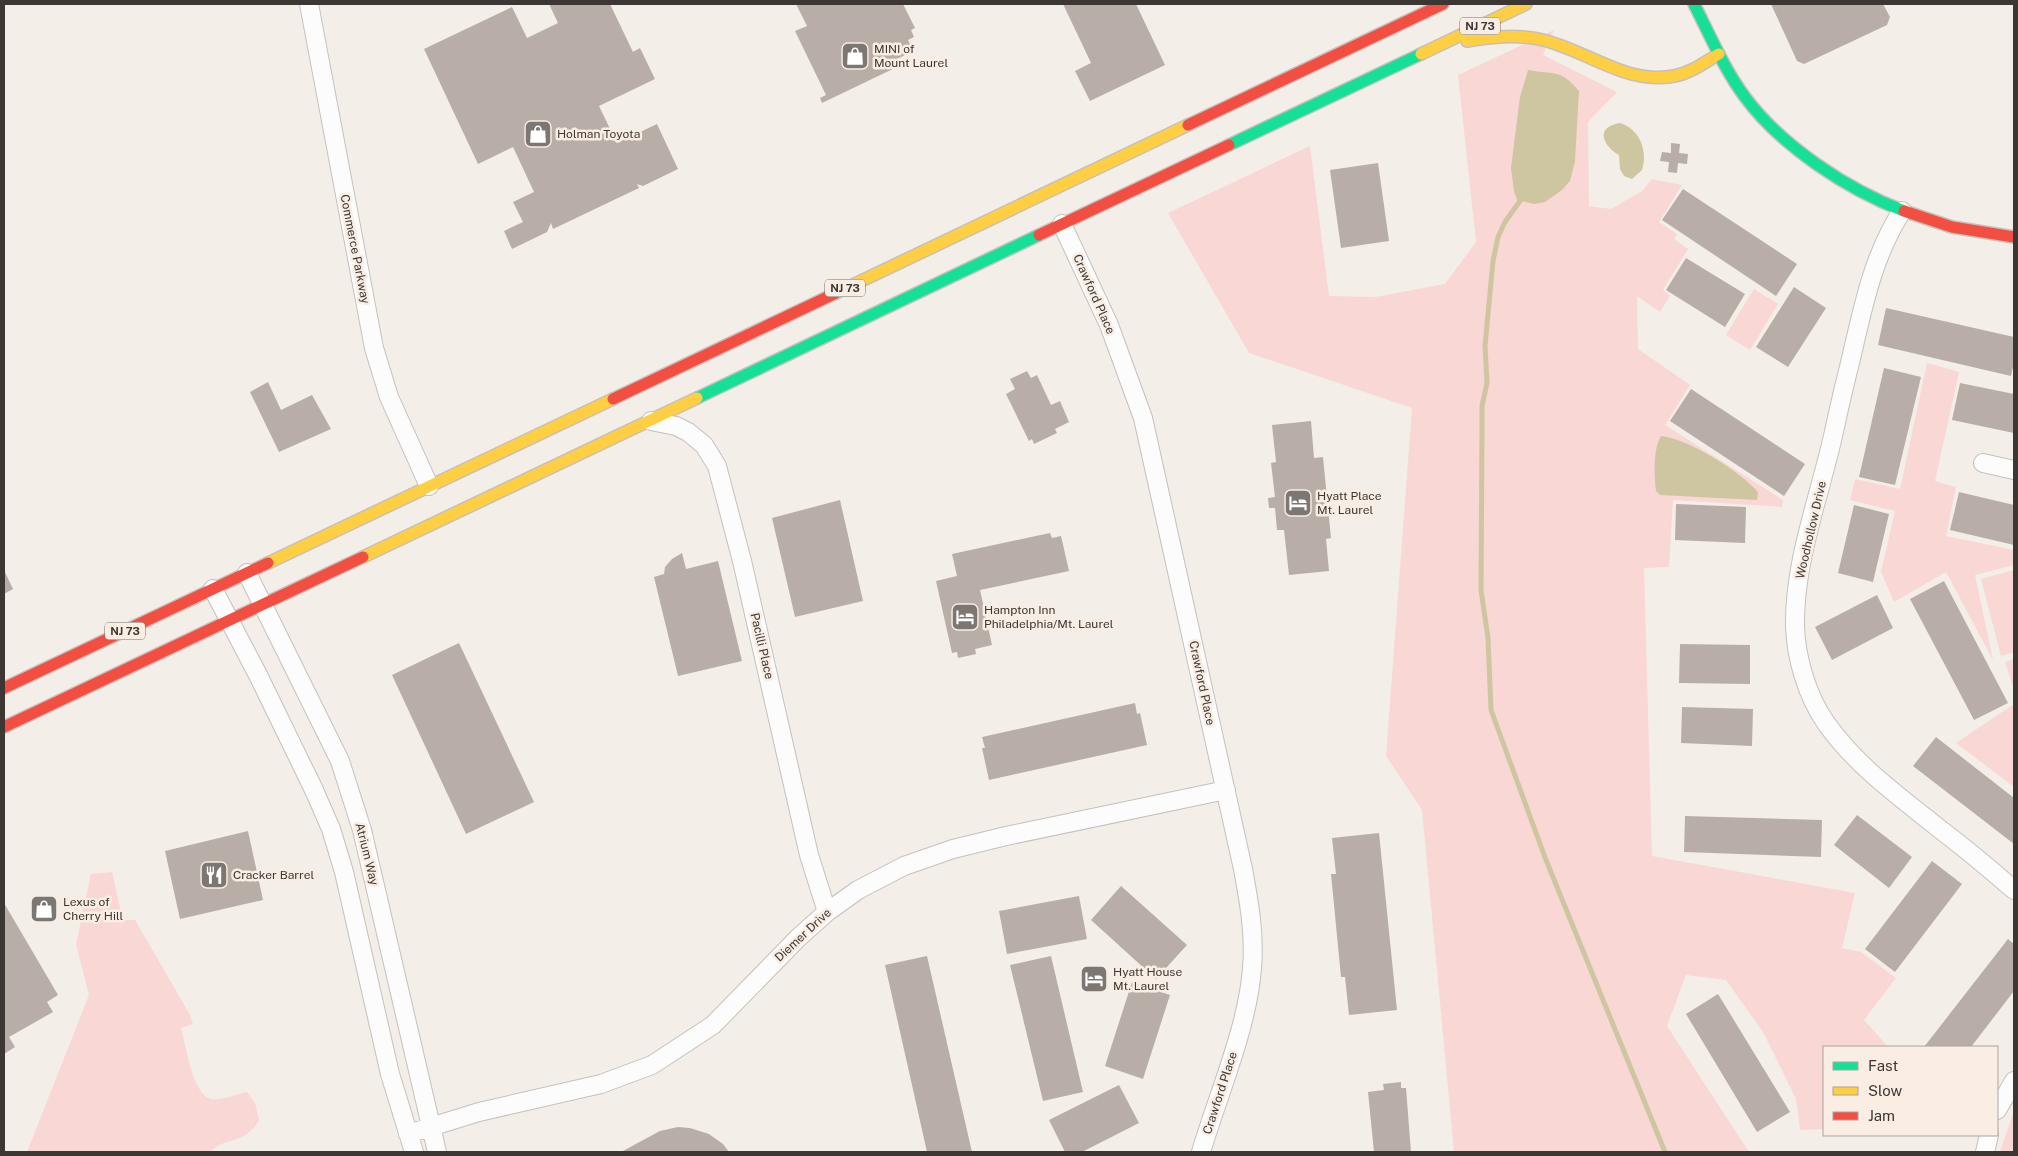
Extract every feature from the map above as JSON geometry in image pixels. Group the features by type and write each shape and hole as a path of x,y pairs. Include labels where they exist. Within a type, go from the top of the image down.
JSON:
{"main road":[{"name":"NJ 73","path":"4,688 1443,4"},
{"name":"NJ 73","path":"4,726 1526,4"},
{"path":"1694,4 1719,54 1746,99 1803,154 1857,191 1902,211 1960,229 2014,237"},
{"path":"1434,47 1497,36 1520,36 1565,47 1624,73 1663,78 1682,73 1719,54"}],"street":[{"name":"Commerce Parkway","path":"309,4 374,348 384,383 429,486"},
{"name":"Woodhollow Drive","path":"1902,211 1889,232 1879,254 1853,348 1805,547 1796,606 1797,645 1801,665 1824,722 1852,755 1886,786 2014,890"},
{"name":"Crawford Place","path":"1062,224 1109,325 1143,418 1226,790 1251,918 1252,969 1242,1021 1201,1152"},
{"name":"Pacilli Place","path":"648,420 676,426 693,435 704,445 717,466 727,500 809,855 827,912"},
{"path":"1983,462 2014,470"},
{"name":"Atrium Way","path":"247,573 340,761 354,802 436,1152"},
{"path":"212,589 314,790 331,829 344,872 390,1074 414,1152"},
{"name":"Diemer Drive","path":"408,1134 479,1112 601,1084 652,1065 713,1026 798,938 827,912 880,877 912,863 953,849 1047,826 1226,790"},
{"path":"1998,1108 2014,1081"},
{"path":"1985,1152 1988,1136"}],"shaded area":[{"path":"1554,30 1543,55 1617,92 1588,122 1589,206 1611,209 1642,191 1652,179 1682,185 1659,222 1677,234 1674,239 1688,249 1663,290 1670,296 1660,312 1637,296 1638,349 1690,385 1665,425 1783,500 1782,507 1673,500 1669,567 1644,568 1652,856 1855,893 1842,948 1861,952 1896,978 1864,1020 1887,1046 1823,1046 1823,1129 1800,1130 1796,1099 1763,1032 1726,980 1686,975 1667,1026 1749,1152 1454,1152 1422,810 1386,756 1412,408 1249,353 1168,213 1310,146 1329,296 1375,297 1445,284 1476,242 1458,75"},
{"path":"1528,70 1561,76 1567,79 1579,91 1575,161 1570,181 1562,190 1545,202 1534,204 1517,200 1511,168 1520,97"},
{"path":"1620,123 1633,130 1643,148 1644,163 1642,170 1632,179 1624,176 1620,169 1619,155 1605,142 1604,132 1607,128"},
{"path":"1754,289 1778,304 1750,350 1726,335"},
{"path":"1927,363 1959,372 1935,481 1956,487 1946,536 2014,550 2014,565 1975,575 1993,660 1946,572 1894,602 1881,572 1895,511 1850,500 1855,479 1900,489"},
{"path":"1661,436 1672,438 1699,449 1727,466 1758,492 1757,500 1660,495 1656,491 1655,455"},
{"path":"2014,570 2014,652 2001,656 1981,579"},
{"path":"2014,659 2014,690 2005,662"},
{"path":"2014,704 2014,787 1956,743"},
{"path":"112,872 122,917 124,920 135,920 189,1013 193,1024 181,1028 194,1079 199,1088 204,1095 211,1099 247,1092 255,1103 259,1120 253,1128 247,1134 216,1147 211,1152 27,1152 89,995 76,944 91,874"},
{"path":"2014,1111 2014,1152 2000,1152"}],"building":[{"name":"Holman Toyota","path":"549,4 610,4 633,52 640,48 655,79 599,106 617,143 657,124 678,169 643,186 637,184 639,188 553,229 551,223 547,232 512,249 504,231 523,222 513,202 534,192 513,147 478,164 424,49 512,7 527,38 558,23"},
{"name":"MINI of Mount Laurel","path":"796,4 903,4 915,28 911,30 914,37 908,40 913,51 893,61 897,67 822,103 820,98 826,95 795,31 807,26"},
{"path":"1063,4 1136,4 1165,65 1090,101 1075,71 1091,63"},
{"path":"1771,4 1883,4 1890,17 1887,25 1804,64 1797,61"},
{"path":"1671,143 1680,144 1679,153 1688,154 1687,164 1678,163 1677,173 1668,172 1669,162 1660,161 1662,152 1671,153"},
{"path":"1378,163 1389,241 1341,248 1330,170"},
{"path":"1683,189 1797,264 1776,296 1662,220"},
{"path":"1686,258 1745,294 1725,327 1666,290"},
{"path":"1794,287 1826,308 1788,367 1756,347"},
{"path":"1886,308 2014,337 2014,362 2011,376 1878,345"},
{"path":"1884,368 1921,377 1895,485 1859,477"},
{"path":"1027,371 1031,378 1037,375 1051,405 1060,401 1069,422 1055,429 1057,433 1034,444 1032,439 1029,441 1006,394 1015,389 1010,379"},
{"path":"268,382 281,410 312,395 331,429 279,452 250,392"},
{"path":"1960,383 2014,394 2014,433 1952,420"},
{"path":"1691,389 1805,464 1784,496 1670,421"},
{"name":"Hyatt Place Mt. Laurel","path":"1311,421 1314,458 1323,457 1331,538 1326,539 1329,571 1289,575 1284,530 1277,530 1275,508 1269,508 1268,498 1275,497 1271,463 1276,462 1272,425"},
{"path":"1959,492 2014,505 2014,545 1950,530"},
{"path":"840,500 863,601 795,617 772,518"},
{"path":"1676,504 1746,507 1745,543 1675,540"},
{"path":"1854,505 1889,514 1873,582 1838,573"},
{"name":"Hampton Inn Philadelphia/Mt. Laurel","path":"1050,533 1052,538 1061,536 1069,571 980,590 992,645 975,649 976,654 958,658 957,652 952,653 936,581 957,576 952,554"},
{"path":"682,553 686,569 718,561 742,661 678,676 654,577 664,574 665,567 672,559"},
{"path":"4,570 13,589 4,594"},
{"path":"1944,581 2008,703 1974,720 1910,599"},
{"path":"1877,595 1893,628 1832,660 1815,627"},
{"path":"459,643 534,802 466,834 392,675"},
{"path":"1680,644 1750,645 1750,684 1679,683"},
{"path":"1135,703 1137,714 1140,713 1147,745 989,780 982,748 985,748 982,737"},
{"path":"1682,707 1753,709 1752,746 1681,743"},
{"path":"1936,737 2014,798 2014,844 1913,766"},
{"path":"1857,815 1912,857 1889,888 1834,845"},
{"path":"1685,816 1822,820 1821,857 1684,852"},
{"name":"Cracker Barrel","path":"248,831 263,900 180,919 165,851"},
{"path":"1379,833 1397,1010 1349,1015 1345,977 1341,977 1331,874 1336,874 1332,838"},
{"path":"1932,861 1962,884 1895,972 1865,949"},
{"path":"1121,886 1187,945 1156,979 1091,920"},
{"path":"1079,896 1087,939 1007,954 999,911"},
{"path":"4,903 58,995 47,1002 53,1012 9,1037 15,1047 4,1054"},
{"path":"2008,939 2014,944 2014,991 1972,1046 1925,1046"},
{"path":"927,956 972,1152 927,1152 885,965"},
{"path":"1051,956 1083,1092 1043,1101 1010,965"},
{"path":"1132,982 1170,995 1143,1079 1105,1066"},
{"path":"1718,994 1790,1112 1757,1132 1686,1014"},
{"path":"1401,1082 1401,1088 1406,1088 1411,1152 1374,1152 1368,1092 1384,1090 1383,1084"},
{"path":"1119,1085 1139,1123 1082,1152 1065,1152 1049,1120"},
{"path":"678,1127 690,1128 709,1134 723,1144 729,1152 621,1152 660,1131"}],"waterway":[{"path":"1522,198 1505,222 1498,237 1493,261 1485,346 1487,383 1482,406 1481,590 1488,638 1491,710 1546,860 1665,1152"}],"traffic: fast":[{"path":"1694,4 1737,86 1777,133 1796,149 1839,179 1904,211"},
{"path":"1229,145 1421,54"},
{"path":"697,398 1039,235"}],"traffic: slow":[{"path":"1421,54 1526,4"},
{"path":"1467,41 1505,37 1534,38 1560,45 1607,66 1640,76 1656,77 1674,76 1686,72 1719,54"},
{"path":"836,293 1188,125"},
{"path":"363,557 697,398"},
{"path":"268,563 613,399"}],"traffic: jam":[{"path":"1188,125 1443,4"},
{"path":"1039,235 1229,145"},
{"path":"1904,211 1952,227 2014,237"},
{"path":"613,399 836,293"},
{"path":"4,727 363,557"},
{"path":"4,688 268,563"}],"place":[{"name":"MINI of Mount Laurel","path":"855,56"},
{"name":"Holman Toyota","path":"538,134"},
{"name":"Hyatt Place Mt. Laurel","path":"1298,503"},
{"name":"Hampton Inn Philadelphia/Mt. Laurel","path":"965,617"},
{"name":"Cracker Barrel","path":"214,875"},
{"name":"Lexus of Cherry Hill","path":"44,909"},
{"name":"Hyatt House Mt. Laurel","path":"1094,979"}]}
